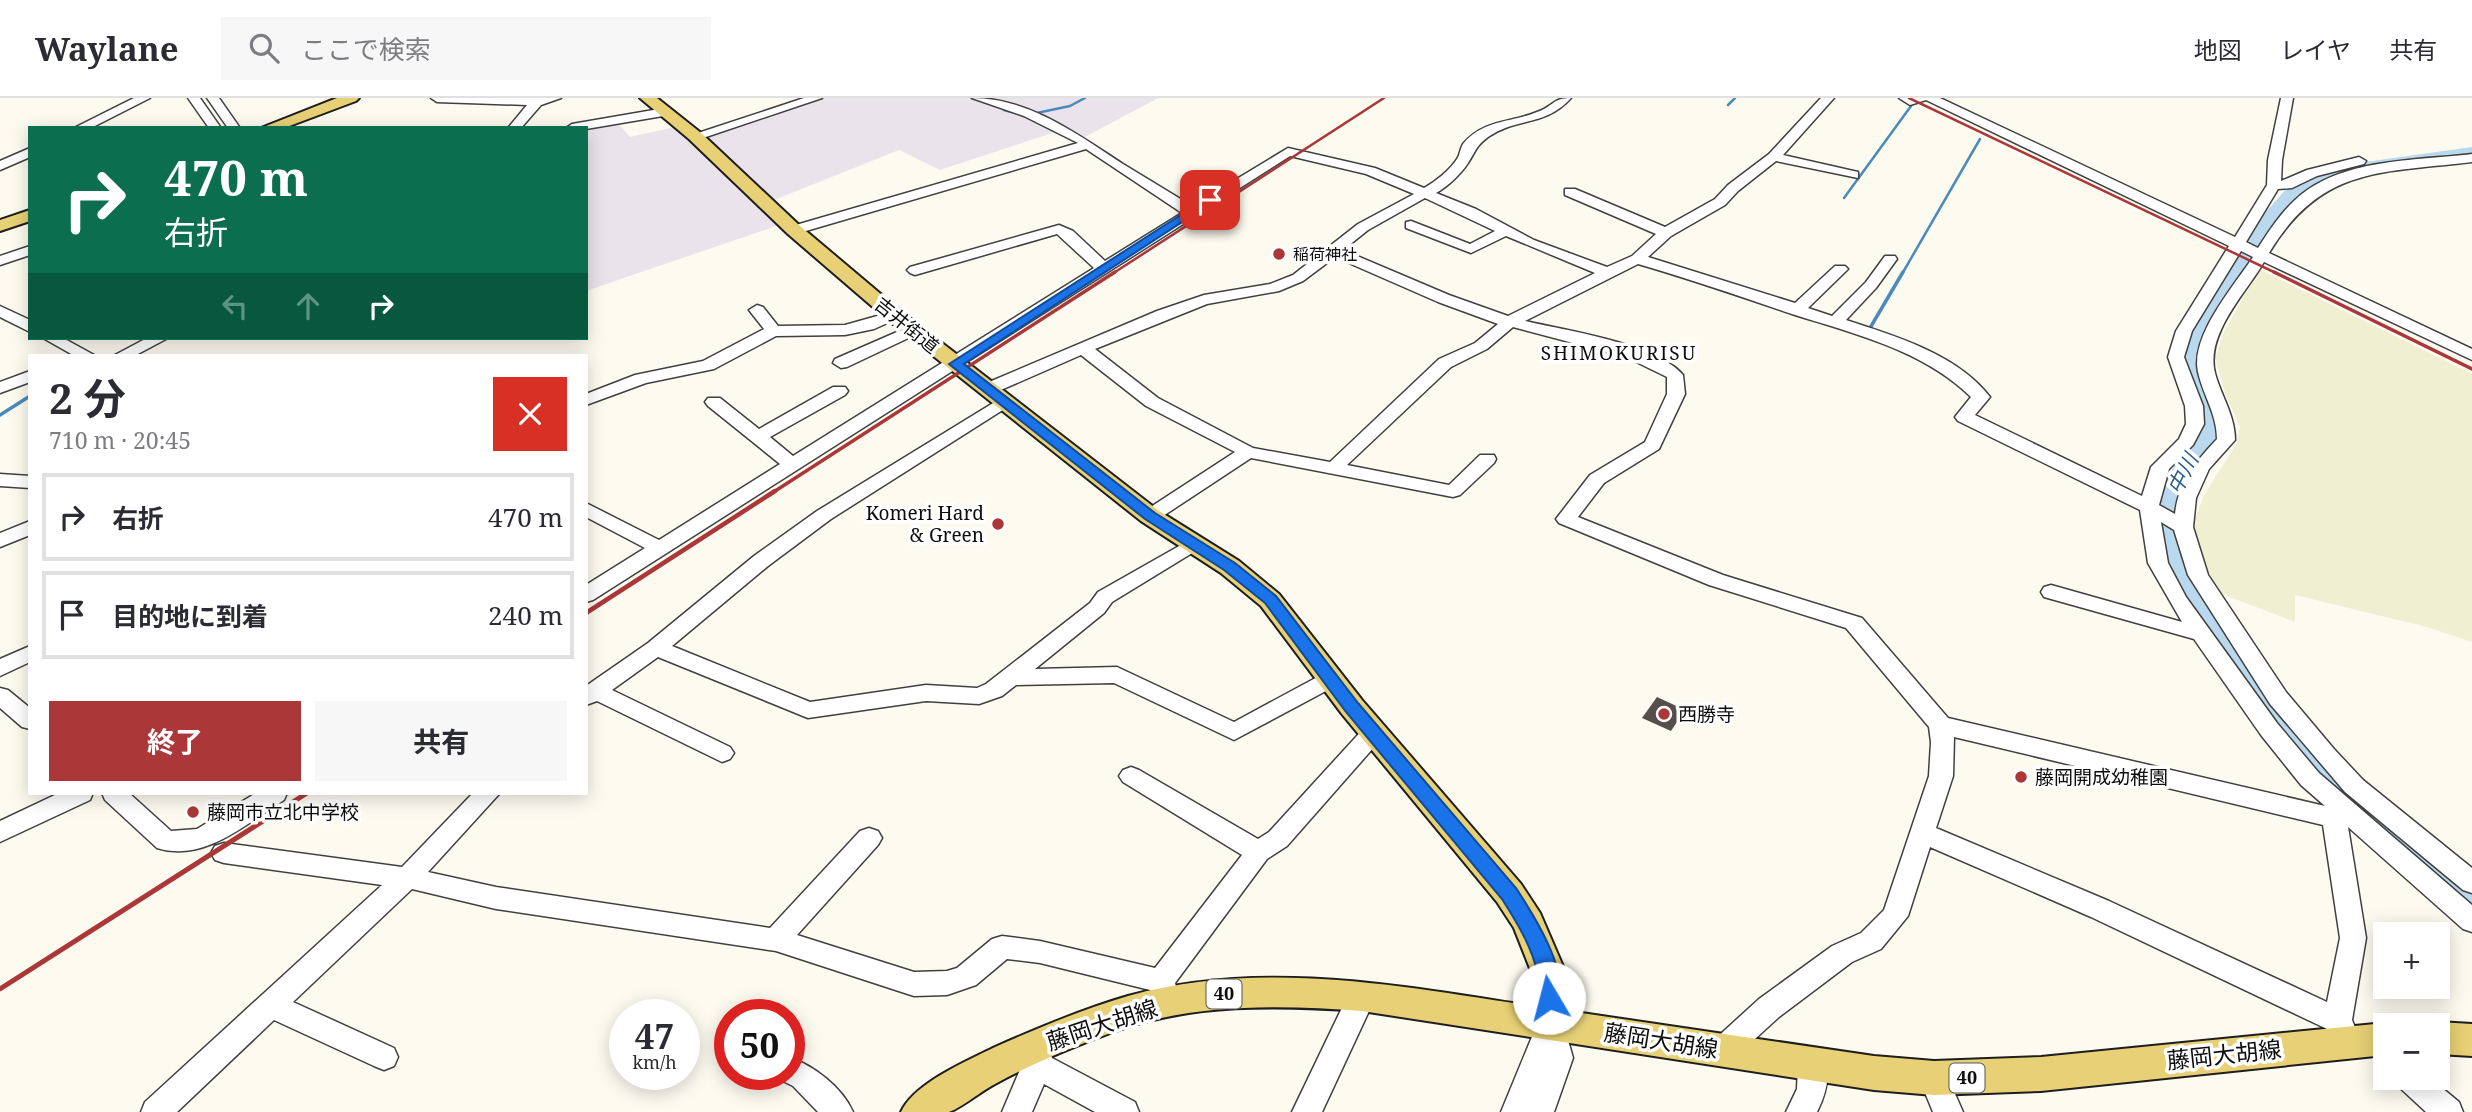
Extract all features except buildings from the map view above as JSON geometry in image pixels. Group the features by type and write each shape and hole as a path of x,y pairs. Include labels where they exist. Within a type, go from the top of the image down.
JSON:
{"main road":[{"path":"274,126 351,98"},
{"name":"吉井街道","path":"657,105 695,136 794,230 904,323 1150,516 1195,543 1270,600 1374,733 1509,893 1528,923 1548,971 1551,1024"},
{"path":"0,226 28,216"},
{"name":"藤岡大胡線","path":"920,1112 993,1066 1038,1055 1164,992 1307,991 1362,996 1813,1064 1934,1078 2041,1074 2367,1038"},
{"path":"2450,1039 2472,1040"}],"street":[{"path":"84,126 144,98"},
{"path":"194,98 214,126"},
{"path":"213,98 233,126"},
{"path":"438,98 537,102 555,98"},
{"path":"695,136 816,98"},
{"path":"978,98 1028,113 1088,144 1191,212"},
{"path":"591,694 656,648 761,561 824,514 995,396 1084,349 1163,313 1205,300 1274,288 1298,278 1363,227 1448,178 1463,160 1468,147 1483,135 1500,124 1543,115 1565,98"},
{"path":"1334,468 1445,363 1481,346 1510,322 1637,259 1666,233 1720,201 1732,188 1774,158 1828,98"},
{"path":"1905,98 1921,98"},
{"path":"1930,98 2235,250"},
{"path":"2287,98 2275,160 2274,185 2184,331 2178,346 2176,357 2194,406 2195,424 2187,441 2160,467 2149,507 2158,563 2177,599 2269,729 2341,816 2472,921"},
{"path":"516,126 537,102"},
{"path":"579,126 657,105"},
{"path":"794,230 1088,144"},
{"path":"2274,185 2287,185 2312,173 2369,159 2472,146"},
{"path":"588,594 1105,270 1191,212 1288,152 1370,171 1471,212 1505,231 1608,273"},
{"path":"0,166 28,153"},
{"path":"1774,158 1853,175"},
{"path":"2472,158 2394,167 2340,180 2311,193 2294,210 2257,260 2208,343 2205,365 2227,428 2225,440 2201,467 2186,498 2183,527 2198,575 2243,647 2295,720 2354,786 2472,883"},
{"path":"2058,172 2472,355"},
{"path":"1570,192 1666,233"},
{"path":"1411,225 1471,249 1505,231"},
{"path":"915,270 1059,229 1068,234 1105,270"},
{"path":"1332,250 1479,313 1510,322 1543,327 1643,357 1675,375 1676,394 1653,445 1597,479 1566,519 1716,580 1854,624 1940,725 1943,742 1941,776 1895,916 1871,941 1842,954 1769,1008 1723,1051"},
{"path":"0,261 28,251"},
{"path":"1637,259 1871,333 1950,370 1970,383 1981,397 1964,417 2149,507 2183,527"},
{"path":"1835,322 1871,285 1891,259"},
{"path":"2257,260 2472,371"},
{"path":"1797,310 1840,269"},
{"path":"757,310 773,331"},
{"path":"0,311 28,326"},
{"path":"588,399 640,379 708,365 773,331 845,330 904,323"},
{"path":"841,363 904,323"},
{"path":"55,340 81,354"},
{"path":"125,354 156,340"},
{"path":"1084,349 1152,402 1248,452 1453,491 1487,459"},
{"path":"0,388 28,377"},
{"path":"759,436 839,391"},
{"path":"714,402 793,465"},
{"path":"1150,516 1248,452"},
{"path":"0,480 28,482"},
{"path":"588,510 660,548"},
{"path":"0,541 28,528"},
{"path":"656,648 808,710 926,693 979,696 994,690 1097,608 1105,597 1195,543"},
{"path":"2052,593 2243,647"},
{"path":"0,668 28,654"},
{"path":"1010,677 1118,675 1234,732 1331,679"},
{"path":"591,694 722,753"},
{"path":"0,696 28,719"},
{"path":"1940,725 2341,816 2376,802"},
{"path":"224,853 407,878 496,898 776,940 914,984 947,984 966,977 1002,947 1041,952 1164,992 1258,852 1278,839 1374,733"},
{"path":"1131,776 1258,852"},
{"path":"0,832 77,795"},
{"path":"116,795 166,841 202,839 272,795"},
{"path":"156,1112 407,878 486,795"},
{"path":"2341,816 2353,938 2367,1038"},
{"path":"1924,833 2100,909 2367,1038"},
{"path":"776,940 869,838"},
{"path":"1307,1112 1362,996"},
{"path":"271,1005 384,1057"},
{"path":"1516,1112 1551,1024"},
{"path":"1539,1112 1559,1058 1551,1024"},
{"path":"1017,1112 1038,1055 1124,1112"},
{"path":"1801,1112 1812,1091 1813,1064"},
{"path":"1934,1078 1948,1112"},
{"path":"805,1079 838,1112"},
{"path":"2423,1090 2448,1112"}],"shaded area":[{"path":"824,98 973,98 1007,108 1058,131 940,170 899,150 769,202 703,139 708,135"},
{"path":"983,98 1158,98 1083,138"},
{"path":"617,122 630,137 675,127 779,225 588,290 588,128"}],"green space":[{"path":"2259,269 2472,374 2472,642 2427,627 2295,595 2295,622 2222,594 2198,554 2194,522 2204,495 2236,445 2240,427 2226,396 2215,358 2224,332"}],"waterway":[{"path":"1032,114 1070,106 1085,98"},
{"path":"1728,105 1735,98"},
{"path":"1844,198 1911,106"},
{"path":"1004,110 1023,115"},
{"path":"1902,274 1980,139"},
{"name":"中川","path":"2472,152 2351,169 2294,191 2277,208 2257,233 2194,344 2191,365 2213,417 2212,423 2174,485 2164,512 2163,527 2169,554 2183,583 2290,737 2363,809 2472,902"},
{"path":"1870,328 1903,272"},
{"path":"0,415 28,397"}],"railway":[{"path":"1112,274 1384,98"},
{"path":"1909,98 2278,274"},
{"path":"772,493 1115,272"},
{"path":"2274,272 2472,369"},
{"path":"588,612 775,491"},
{"path":"0,989 304,795"}],"place":[{"name":"稲荷神社","path":"1279,254"},
{"name":"Komeri Hard & Green","path":"998,524"},
{"name":"西勝寺","path":"1664,714"},
{"name":"藤岡開成幼稚園","path":"2021,777"},
{"name":"藤岡市立北中学校","path":"193,812"}],"district":[{"name":"SHIMOKURISU","path":"1619,353"}],"route":[{"path":"1210,200 956,364 1150,516 1230,567 1270,600 1352,707 1509,893 1528,923 1548,971 1549,998"}]}
